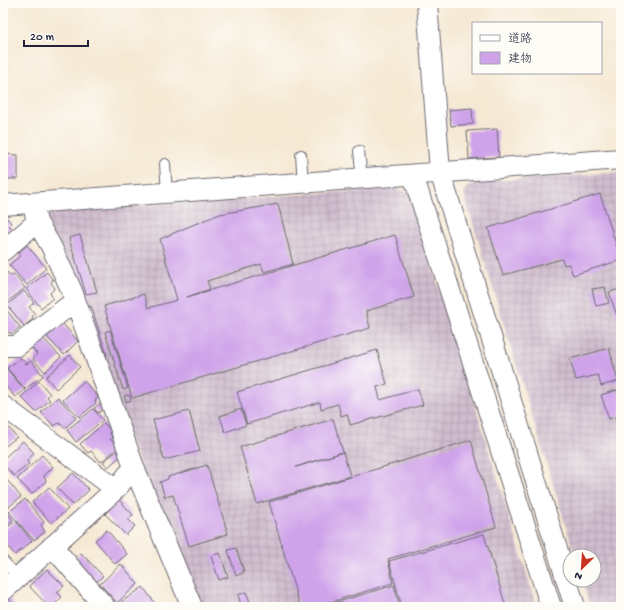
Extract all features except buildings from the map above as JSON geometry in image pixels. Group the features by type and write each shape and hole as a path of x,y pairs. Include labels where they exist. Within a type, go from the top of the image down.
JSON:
{"street":[{"path":"428,3 440,172 575,607"},
{"path":"3,205 35,213 167,193 621,159"},
{"path":"413,175 551,607"},
{"path":"3,251 35,213"},
{"path":"35,213 75,301 134,467 192,607"},
{"path":"3,346 17,346 75,301"},
{"path":"3,406 116,489"},
{"path":"3,591 116,489 134,467"},
{"path":"52,546 105,607"}],"lane":[{"path":"360,151 362,179"},
{"path":"301,155 302,183"},
{"path":"166,164 167,193"},
{"path":"3,561 18,577"}],"shaded area":[{"path":"621,172 621,607 590,607 584,588 602,588 602,548 573,548 464,194 468,187 478,182"},
{"path":"396,188 410,193 537,607 197,607 44,223 49,212"}]}
